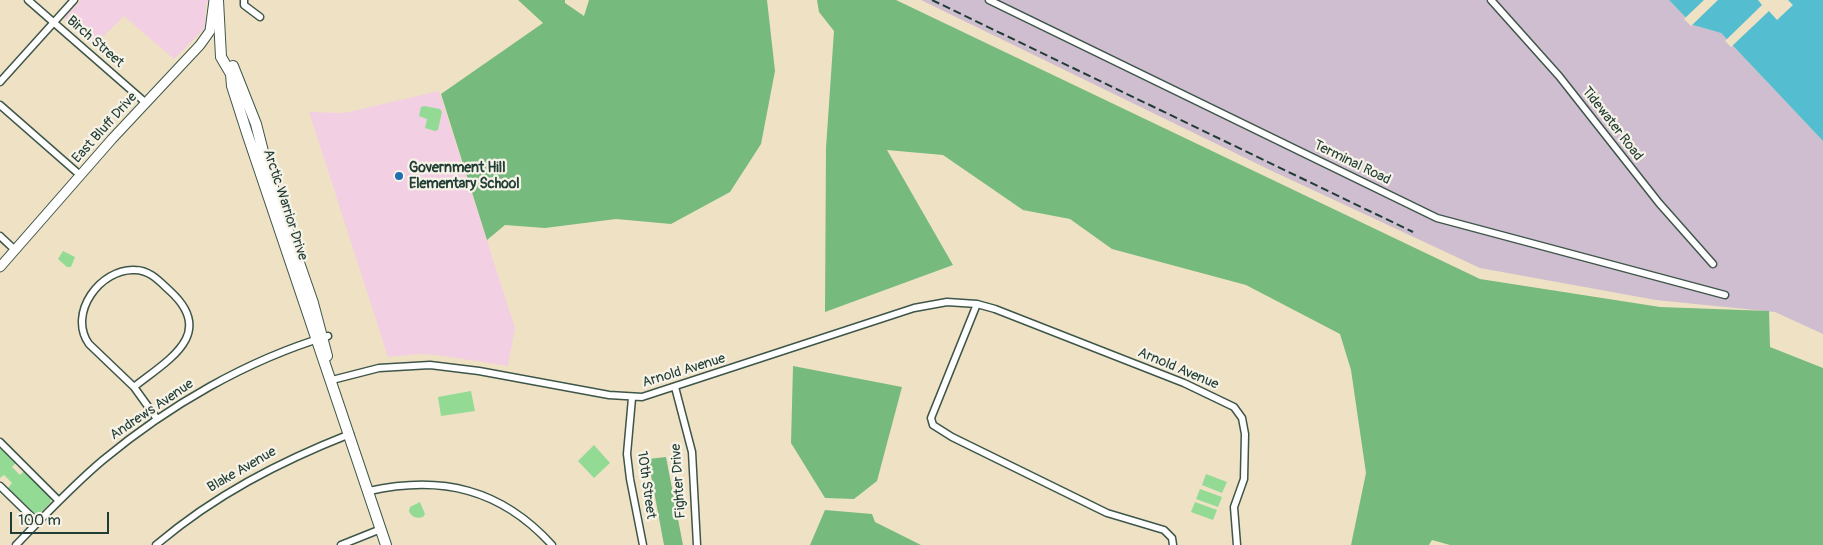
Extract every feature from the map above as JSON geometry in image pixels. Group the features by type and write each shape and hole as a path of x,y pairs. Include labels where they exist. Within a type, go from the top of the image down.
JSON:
{"main road":[{"name":"Arctic Warrior Drive","path":"218,0 222,37 221,57 231,74 232,86 322,338 332,380 386,545"}],"street":[{"name":"Birch Street","path":"28,0 146,103"},
{"path":"0,82 74,0"},
{"name":"East Bluff Drive","path":"0,267 80,175 210,32 214,0"},
{"path":"244,0 244,4 260,17"},
{"name":"Terminal Road","path":"988,0 1437,218 1725,295"},
{"name":"Tidewater Road","path":"1491,0 1559,76 1659,203 1713,264"},
{"path":"0,105 80,175"},
{"path":"0,236 15,250"},
{"path":"134,386 180,350 186,342 189,323 183,303 154,277 138,270 119,272 111,276 88,298 81,314 84,337 88,344 134,386 157,419"},
{"name":"Arnold Avenue","path":"332,380 379,368 430,365 479,371 632,398 642,398 914,308 947,302 978,304 1184,383 1234,407 1242,418 1245,434 1244,479 1234,507 1237,545"},
{"path":"978,304 932,418 933,424 960,441 1107,513 1164,530 1172,538 1173,545"},
{"name":"Andrews Avenue","path":"16,545 103,460 157,419 226,378 322,338"},
{"name":"Fighter Drive","path":"675,387 692,452 697,545"},
{"name":"10th Street","path":"632,398 627,454 643,545"},
{"name":"Blake Avenue","path":"156,545 194,515 246,481 295,455 350,434"},
{"path":"0,442 59,501"},
{"path":"369,491 413,484 440,484 464,489 490,498 514,510 535,527 552,545"},
{"path":"0,486 38,523"},
{"path":"341,545 381,529"}],"shaded area":[{"path":"81,0 221,0 206,3 205,28 174,59 124,16 94,46 64,18"},
{"path":"921,0 1669,0 1693,25 1721,33 1823,141 1823,334 1775,312 1656,300 1480,268 1270,170"},
{"name":"Government Hill Elementary School","path":"439,91 515,328 508,366 437,355 418,354 388,357 309,112 344,113"}],"green space":[{"path":"518,0 565,0 565,3 584,16 589,0 767,0 775,71 761,144 730,192 671,224 616,219 545,228 505,225 487,240 441,94 543,23"},
{"path":"817,0 896,0 1480,279 1660,307 1769,311 1770,347 1823,368 1823,545 1450,545 1432,540 1429,545 1351,545 1366,473 1351,370 1340,334 1246,285 1112,249 1070,219 1023,210 943,155 887,150 953,265 825,312 826,148 834,31 819,12"},
{"path":"421,107 440,109 442,112 438,130 425,128 427,119 419,116"},
{"path":"63,251 75,257 71,267 67,267 58,259"},
{"path":"793,366 902,387 877,481 854,499 825,498 791,443"},
{"path":"471,391 475,411 441,416 438,397"},
{"path":"594,445 610,463 594,478 578,461"},
{"path":"0,448 16,463 12,467 20,475 24,471 50,496 51,502 40,513 34,513 8,488 12,483 4,475 0,478"},
{"path":"666,457 683,545 664,545 648,459"},
{"path":"1206,474 1227,482 1222,493 1202,485"},
{"path":"1200,489 1222,497 1218,507 1196,499"},
{"path":"420,502 425,514 423,517 414,517 409,511 410,507"},
{"path":"1195,502 1217,510 1213,520 1191,512"},
{"path":"825,510 872,514 875,522 921,545 810,545"}],"water":[{"path":"1669,0 1823,0 1823,141 1721,33 1693,25"}],"pier":[{"path":"1704,0 1718,0 1691,26 1684,19"},
{"path":"1758,0 1788,0 1793,5 1777,20 1769,11 1731,47 1725,41 1762,5"}],"railway":[{"path":"932,0 1413,232"}],"place":[{"name":"Government Hill Elementary School","path":"399,176"}]}
